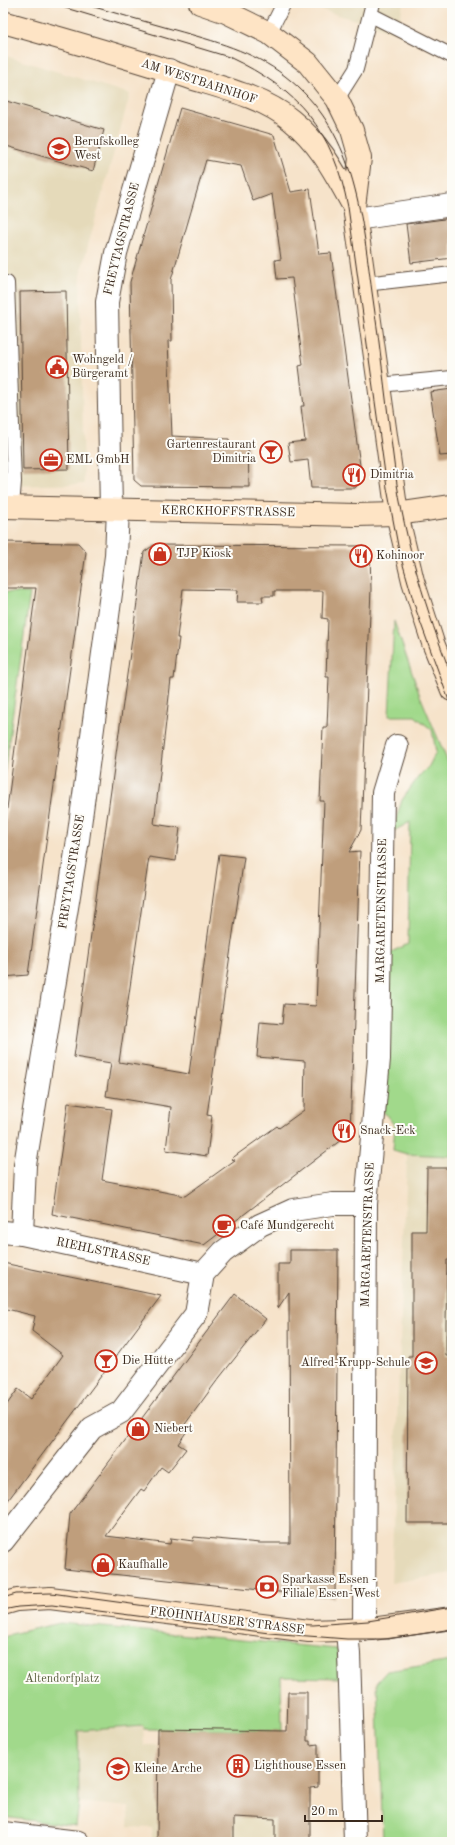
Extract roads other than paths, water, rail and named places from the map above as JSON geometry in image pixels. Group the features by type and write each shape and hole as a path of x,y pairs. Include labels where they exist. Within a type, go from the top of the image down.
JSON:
{"main road":[{"path":"200,3 226,12 269,34 308,63 337,99 352,130 360,158 355,213 397,514 413,580 433,643 452,690"},
{"name":"AM WESTBAHNHOF","path":"3,22 169,70 258,100 290,119 324,154 355,213"},
{"name":"KERCKHOFFSTRASSE","path":"8,507 348,515 397,514 452,506"},
{"name":"FROHNHAUSER STRASSE","path":"8,1598 50,1598 309,1632 355,1630 452,1618"}],"street":[{"name":"FREYTAGSTRASSE","path":"12,1233 25,1165 78,840 116,556 107,302 116,253 169,70"},
{"path":"355,213 452,205"},
{"name":"MARGARETENSTRASSE","path":"355,1842 349,1654 355,1630 366,1204 380,1052 383,793 396,746"},
{"path":"3,1541 92,1428 121,1412 196,1314 203,1274 223,1252 260,1225 293,1210 332,1204 366,1204"},
{"name":"RIEHLSTRASSE","path":"12,1233 203,1274"},
{"path":"3,1833 78,1842"}],"lane":[{"path":"269,34 284,3"},
{"path":"337,99 356,68 372,9 452,56"},
{"path":"365,284 452,274"},
{"path":"8,283 14,482 8,507"},
{"path":"379,385 452,378"}],"tram line":[{"path":"49,3 229,57 254,70 275,84 293,99 309,116 322,134 333,156 348,207 387,488 399,551 416,610 452,709"},
{"path":"80,3 204,38 246,53 273,67 285,76 308,97 327,121 351,174 364,232 395,471 404,524 425,601 452,677"},
{"path":"3,1598 16,1594 51,1593 270,1623 313,1625 368,1621 452,1607"},
{"path":"3,1610 18,1607 52,1605 269,1633 347,1639 388,1639 452,1629"}],"place":[{"name":"Berufskolleg West","path":"59,149"},
{"name":"Wohngeld / Bürgeramt","path":"57,367"},
{"name":"Gartenrestaurant Dimitria","path":"271,452"},
{"name":"EML GmbH","path":"51,460"},
{"name":"Dimitria","path":"354,475"},
{"name":"TJP Kiosk","path":"160,554"},
{"name":"Kohinoor","path":"361,556"},
{"name":"Snack-Eck","path":"344,1131"},
{"name":"Café Mundgerecht","path":"224,1226"},
{"name":"Die Hütte","path":"106,1361"},
{"name":"Alfred-Krupp-Schule","path":"426,1363"},
{"name":"Niebert","path":"138,1429"},
{"name":"Kaufhalle","path":"103,1565"},
{"name":"Sparkasse Essen - Filiale Essen-West","path":"267,1587"},
{"name":"Lighthouse Essen","path":"238,1766"},
{"name":"Kleine Arche","path":"118,1769"}],"park label":[{"name":"Altendorfplatz","path":"62,1679"}]}
